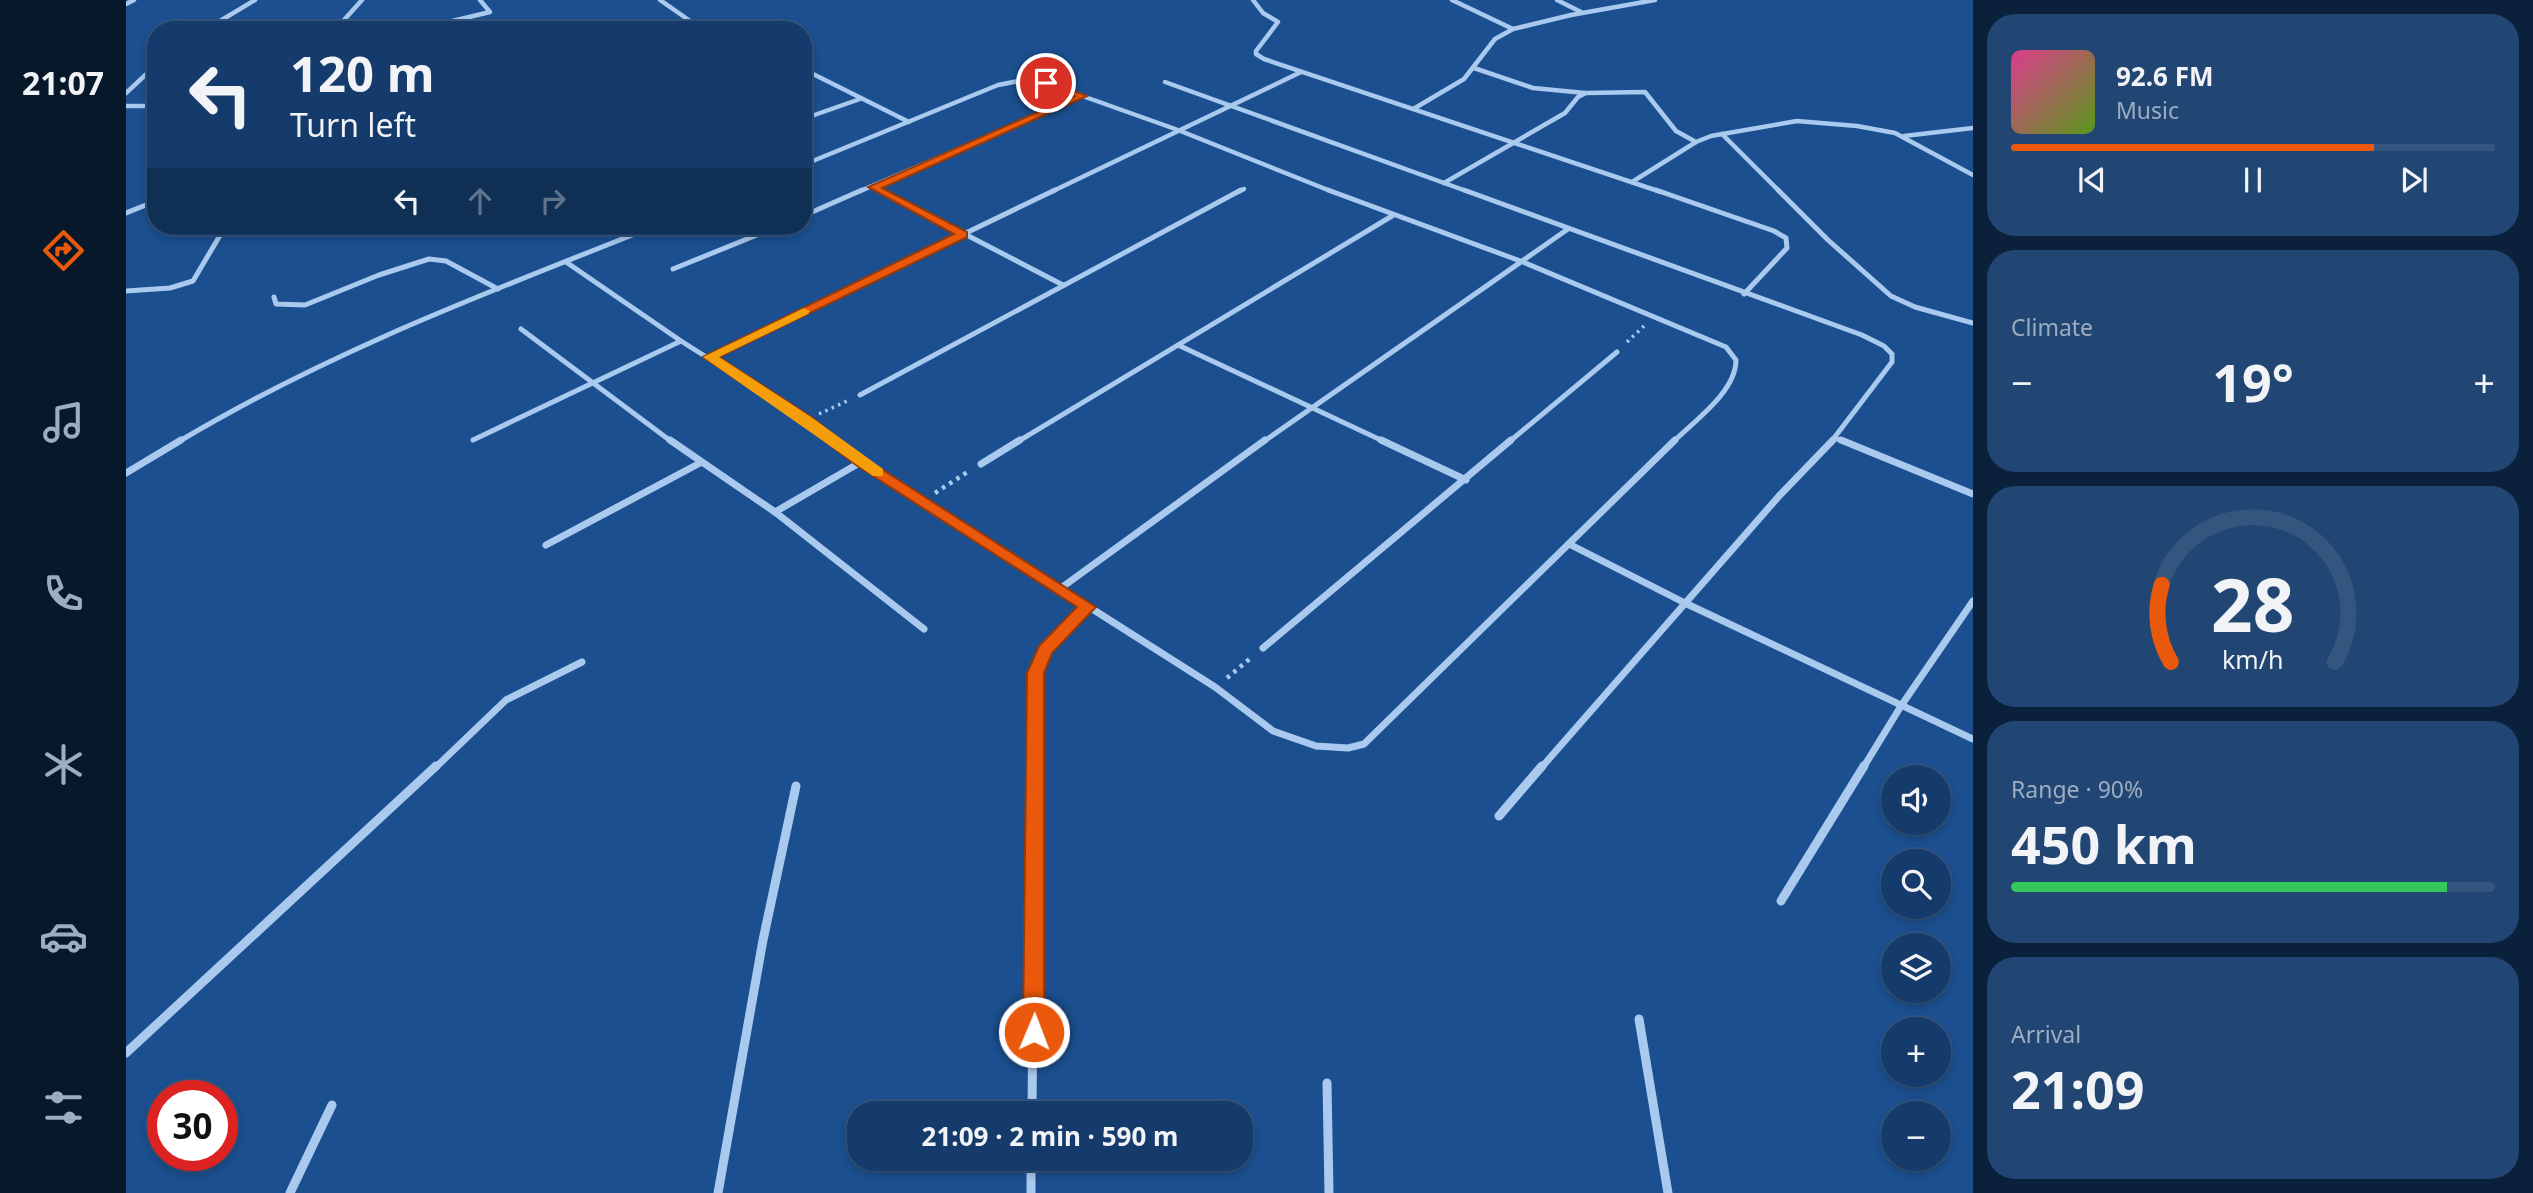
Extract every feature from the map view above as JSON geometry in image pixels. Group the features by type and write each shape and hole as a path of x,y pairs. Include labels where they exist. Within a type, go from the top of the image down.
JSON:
{"street":[{"path":"126,4 134,0"},
{"path":"220,21 255,0"},
{"path":"344,21 362,0"},
{"path":"454,21 488,13 491,10 480,0"},
{"path":"660,0 690,21"},
{"path":"1253,0 1263,13 1278,22 1256,54 1301,72 1632,182 1773,231 1786,238 1787,248 1744,294"},
{"path":"1452,0 1513,29"},
{"path":"1557,0 1582,13"},
{"path":"1415,108 1464,79 1495,40 1513,29 1656,0"},
{"path":"1474,68 1533,88 1586,93 1645,92 1676,131 1696,142"},
{"path":"709,357 1229,104 1301,72"},
{"path":"126,93 147,73"},
{"path":"812,74 909,122"},
{"path":"566,262 681,341 806,420 861,462 1215,687 1273,731 1296,741 1340,748 1364,744 1724,390 1736,371 1737,362 1724,345 1656,315 1523,262 1392,216 1178,130 1046,83 1011,81 812,161"},
{"path":"1165,82 1862,335 1884,346 1892,354 1892,362 1835,438 1779,496 1499,816"},
{"path":"1444,183 1565,113 1578,97 1586,93"},
{"path":"812,212 1082,96"},
{"path":"812,116 860,99"},
{"path":"126,106 147,106"},
{"path":"1632,182 1696,142 1722,134 1797,121 1857,126 1903,136 1973,175"},
{"path":"1903,136 1973,128"},
{"path":"1722,134 1828,240 1891,296 1915,307 1973,323"},
{"path":"873,187 1063,285"},
{"path":"860,395 1244,189"},
{"path":"126,213 147,205"},
{"path":"981,464 1392,216"},
{"path":"1061,588 1311,407 1568,229"},
{"path":"126,291 170,288 193,281 220,235"},
{"path":"126,473 239,405 312,368 632,235"},
{"path":"673,269 757,235"},
{"path":"274,298 276,304 305,305 379,275 429,259 446,261 498,289"},
{"path":"521,329 700,463 775,512 924,629"},
{"path":"472,440 681,341"},
{"path":"1178,345 1466,480"},
{"path":"1263,648 1617,352"},
{"path":"1835,438 1973,494"},
{"path":"775,512 861,462"},
{"path":"546,545 700,463"},
{"path":"1569,544 1685,603 1973,739"},
{"path":"1781,901 1901,706 1973,601"},
{"path":"1032,1101 1036,673 1045,650 1088,607"},
{"path":"126,1053 351,849 506,700 582,662"},
{"path":"718,1193 763,940 796,786"},
{"path":"1639,1018 1668,1193"},
{"path":"1327,1083 1329,1193"},
{"path":"290,1193 332,1105"},
{"path":"1031,1171 1031,1193"}],"path":[{"path":"1617,352 1656,315"},
{"path":"806,420 860,395"},
{"path":"922,500 981,464"},
{"path":"1215,687 1263,648"}],"slow traffic":[{"path":"804,311 709,357 806,420 878,472"}],"route":[{"path":"1034,1032 1036,673 1038,662 1045,650 1088,607 861,462 806,420 709,357 963,234 873,187 1082,96 1046,83"}]}
